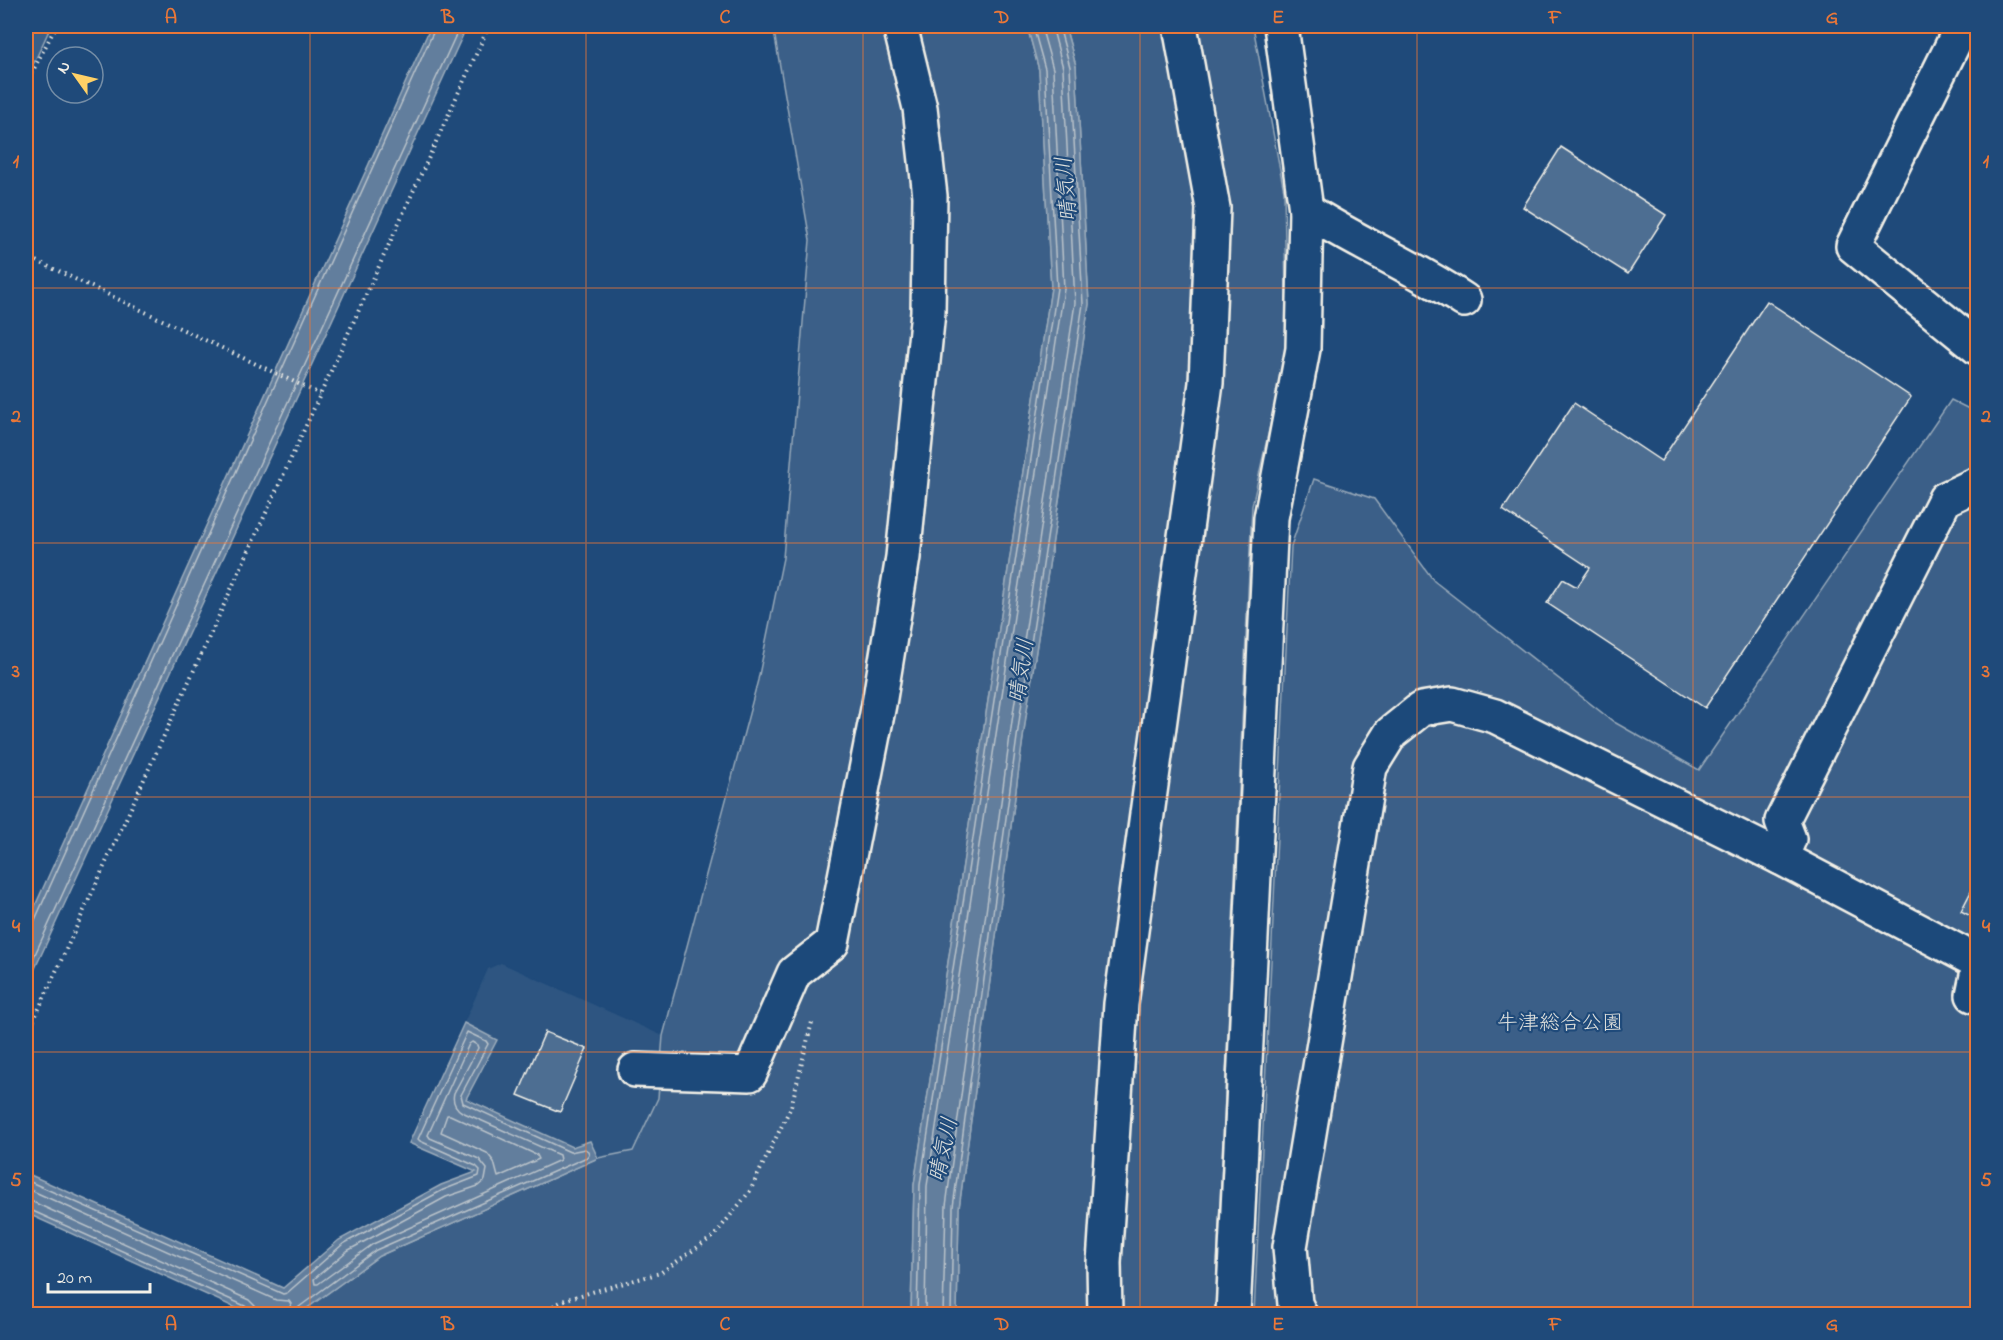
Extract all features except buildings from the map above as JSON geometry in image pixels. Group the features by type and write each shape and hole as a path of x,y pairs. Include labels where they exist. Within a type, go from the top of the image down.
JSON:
{"street":[{"path":"635,1070 750,1074 794,973 832,943 879,704 903,557 928,312 930,196 920,108 900,26"},
{"path":"1105,1314 1104,1263 1121,1004 1206,383 1213,208 1180,26"},
{"path":"1233,1314 1271,518 1303,350 1306,210 1281,26"},
{"path":"1962,26 1853,246 1977,348"},
{"path":"1306,210 1331,226 1430,277 1464,300"},
{"path":"1781,858 1789,839 1782,821 1945,499 1977,486"},
{"path":"1300,1314 1294,1304 1290,1247 1370,767 1391,733 1421,709 1452,704 1495,716 1781,858 1977,962"},
{"path":"1977,971 1973,995 1977,997"}],"path":[{"path":"26,84 54,30 61,26"},
{"path":"26,1037 489,26"},
{"path":"26,256 320,394"},
{"path":"537,1314 567,1299 660,1273 714,1236 750,1191 790,1107 813,1020"}],"shaded area":[{"path":"501,963 663,1036 658,1098 633,1151 598,1158 590,1141 573,1147 466,1099 497,1040 464,1023 488,969"}],"green space":[{"path":"26,26 51,26 32,67 26,64"},
{"path":"773,26 1027,26 1039,70 1051,288 914,1185 911,1314 299,1314 379,1256 598,1158 633,1151 658,1098 663,1036 758,680 783,558 810,240"},
{"path":"1065,26 1253,26 1284,191 1287,349 1252,506 1215,1314 957,1314 959,1208 1026,716 1089,304 1076,66"},
{"name":"牛津総合公園","path":"1951,400 1977,413 1977,1314 1254,1314 1291,546 1314,479 1374,499 1434,581 1614,722 1699,770"}],"water":[{"path":"431,26 467,26 26,988 26,926"},
{"name":"晴気川","path":"1027,26 1065,26 1076,66 1089,304 1026,716 959,1208 957,1314 911,1314 914,1185 1051,288 1039,70"},
{"path":"464,1023 497,1040 466,1099 572,1147 590,1141 598,1158 379,1256 299,1314 249,1314 26,1213 26,1173 283,1288 339,1240 441,1185 476,1172 409,1143"}]}
